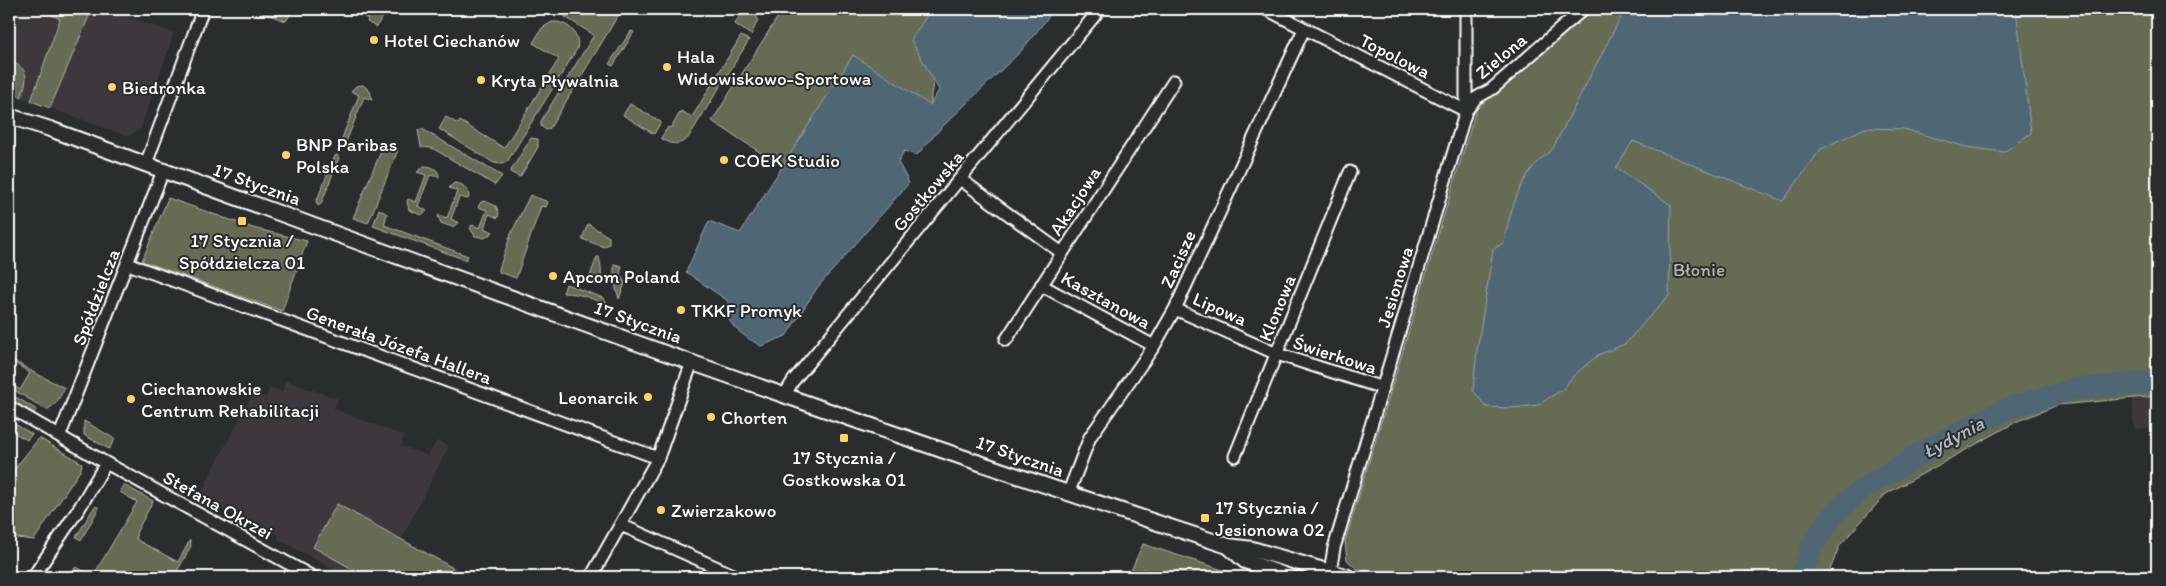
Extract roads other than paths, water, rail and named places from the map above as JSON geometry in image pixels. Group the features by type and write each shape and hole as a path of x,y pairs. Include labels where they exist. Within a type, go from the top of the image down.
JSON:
{"main road":[{"name":"17 Stycznia","path":"1329,576 1347,577"}],"street":[{"path":"146,164 203,9"},
{"name":"Gostkowska","path":"784,396 793,381 1100,9"},
{"name":"Topolowa","path":"1266,9 1466,111"},
{"name":"Topolowa","path":"1272,9 1282,17"},
{"name":"Jesionowa","path":"1329,576 1334,548 1466,111 1466,9"},
{"name":"Zielona","path":"1466,111 1476,98 1492,89 1583,9"},
{"name":"Zacisze","path":"1068,494 1090,437 1154,346 1175,309 1304,29"},
{"name":"Akacjowa","path":"1006,340 1174,81"},
{"name":"17 Stycznia","path":"9,116 784,396 1068,494 1228,546 1252,549 1329,576"},
{"name":"Spółdzielcza","path":"60,435 163,171"},
{"name":"Klonowa","path":"1235,456 1350,172"},
{"path":"960,179 1062,252"},
{"name":"Generała Józefa Hallera","path":"128,264 658,458"},
{"name":"Kasztanowa","path":"1041,285 1154,346"},
{"name":"Lipowa","path":"1175,309 1277,354"},
{"name":"Świerkowa","path":"1277,354 1383,388"},
{"path":"591,577 658,458 692,362"},
{"path":"9,407 60,435"},
{"name":"Stefana Okrzei","path":"60,435 106,463 313,577"},
{"path":"33,577 80,507 106,463"},
{"path":"621,525 738,577"},
{"name":"17 Stycznia","path":"1228,546 1245,562 1290,577"}],"water":[{"path":"931,9 1055,9 1021,51 940,129 917,155 904,151 898,162 909,183 817,288 786,336 761,346 731,324 727,312 728,301 686,272 709,221 740,233 853,55 930,105 939,90 911,40"},
{"path":"1625,9 2016,9 2031,133 2004,152 1966,147 1904,129 1865,128 1821,149 1783,201 1633,141 1616,168 1671,205 1669,295 1625,344 1598,355 1573,376 1563,389 1538,405 1512,408 1486,407 1473,390 1477,351 1493,250 1504,242 1518,192 1534,166 1552,150"}],"waterway":[{"name":"Łydynia","path":"1801,577 1813,544 1834,513 1862,489 1937,444 2009,408 2075,389 2157,382"}],"place":[{"name":"Hotel Ciechanów","path":"374,40"},
{"name":"Hala Widowiskowo-Sportowa","path":"667,67"},
{"name":"Kryta Pływalnia","path":"481,80"},
{"name":"Biedronka","path":"112,87"},
{"name":"BNP Paribas Polska","path":"286,155"},
{"name":"COEK Studio","path":"724,160"},
{"name":"17 Stycznia / Spółdzielcza 01","path":"242,221"},
{"name":"Apcom Poland","path":"553,276"},
{"name":"TKKF Promyk","path":"681,310"},
{"name":"Leonarcik","path":"648,397"},
{"name":"Ciechanowskie Centrum Rehabilitacji","path":"131,399"},
{"name":"Chorten","path":"711,417"},
{"name":"17 Stycznia / Gostkowska 01","path":"844,438"},
{"name":"Zwierzakowo","path":"661,510"},
{"name":"17 Stycznia / Jesionowa 02","path":"1205,518"}],"park label":[{"name":"Błonie","path":"1699,269"}]}
